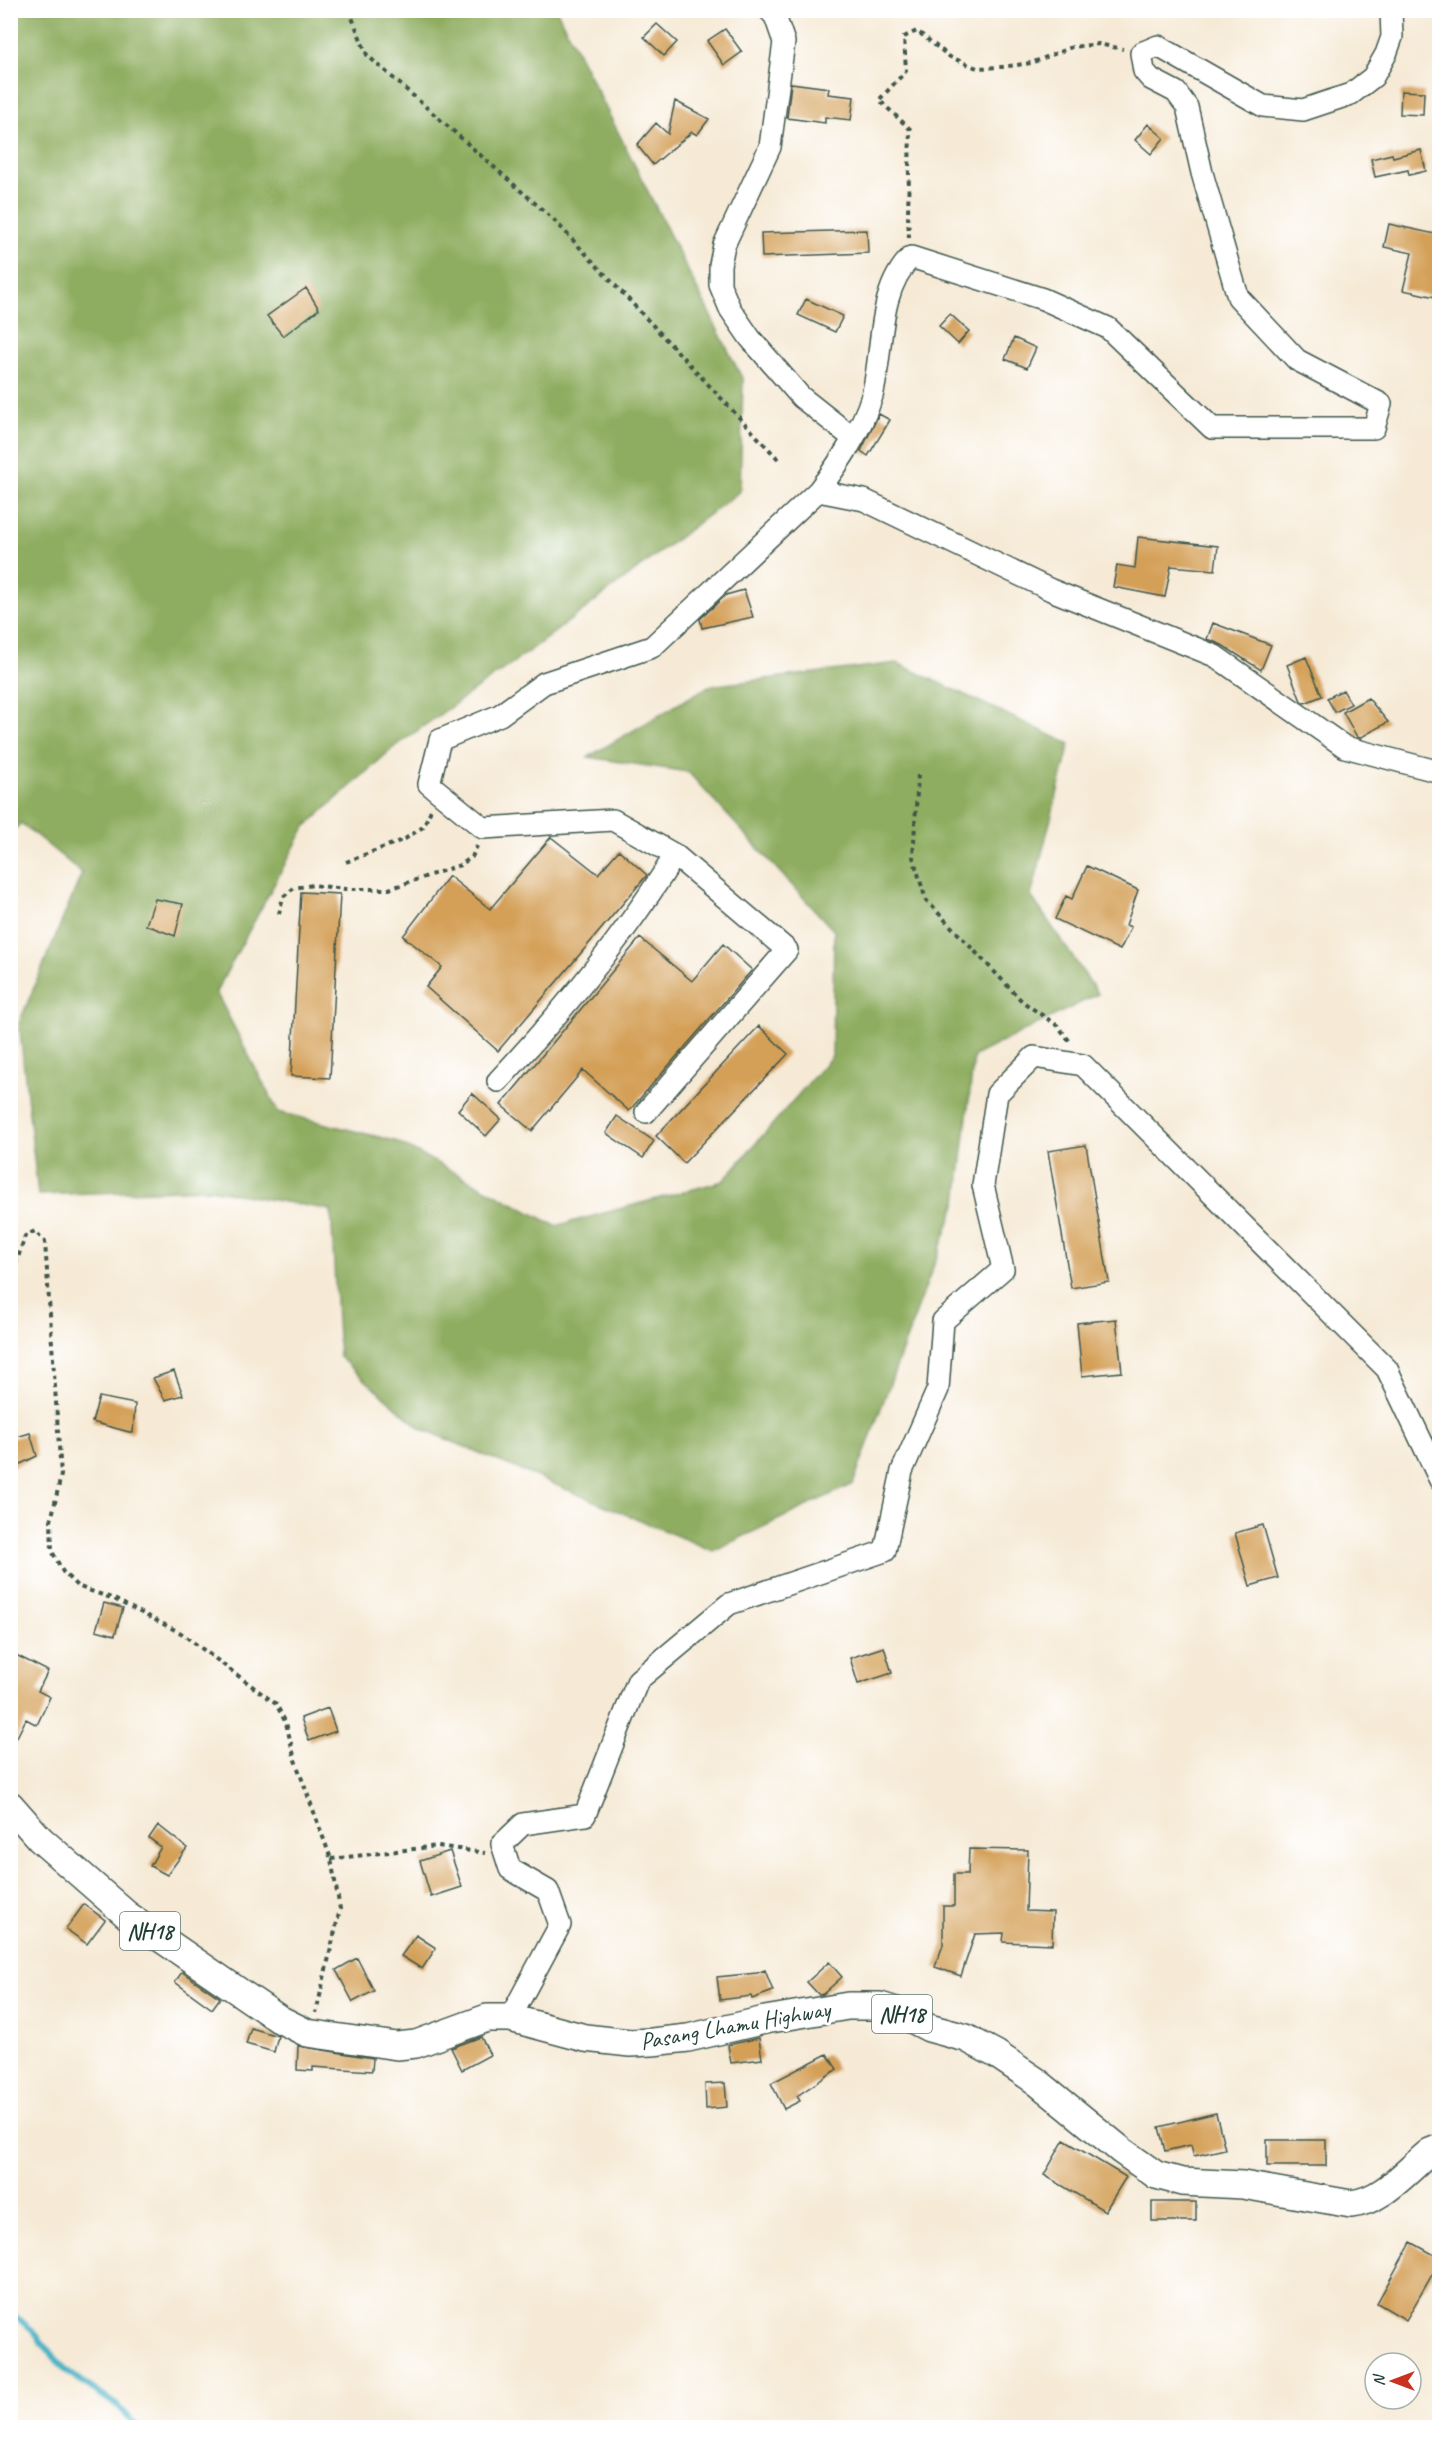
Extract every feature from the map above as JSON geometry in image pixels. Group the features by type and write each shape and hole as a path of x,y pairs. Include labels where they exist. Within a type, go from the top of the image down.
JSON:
{"main road":[{"name":"Pasang Lhamu Highway","path":"10,1805 40,1839 127,1915 279,2019 307,2033 397,2046 416,2044 487,2018 510,2018 585,2038 630,2043 688,2038 755,2022 848,2006 880,2006 896,2011 929,2028 966,2038 996,2054 1036,2081 1141,2166 1156,2175 1182,2182 1243,2185 1359,2204 1381,2193 1430,2152 1440,2148"}],"street":[{"path":"769,10 775,16 784,42 770,147 724,246 720,265 720,285 730,309 743,328 786,380 801,397 853,438"},
{"path":"646,1112 787,950 675,855 613,820 483,828 429,784 440,740 500,715 544,682 652,647 818,491 837,466 853,438 872,395 885,307 902,266 911,257 1043,299 1108,328 1212,428 1374,428 1381,404 1297,360 1238,297 1202,173 1187,107 1176,92 1151,79 1144,71 1141,53 1158,45 1263,106 1303,110 1351,94 1373,77 1386,54 1392,37 1391,10"},
{"path":"818,491 864,500 1051,590 1215,656 1345,747 1440,772"},
{"path":"498,1081 532,1044 645,904 675,855"},
{"path":"510,2018 560,1925 548,1892 510,1869 502,1844 523,1824 585,1815 638,1680 729,1604 885,1551 902,1471 938,1389 943,1321 1003,1269 983,1185 997,1094 1034,1057 1083,1065 1387,1369 1440,1480"}],"path":[{"path":"349,10 367,55 554,220 780,460"},
{"path":"911,257 908,215 910,129 879,100 906,71 904,37 917,31 950,57 977,68 1031,63 1072,47 1098,44 1141,53"},
{"path":"918,776 913,856 926,900 1023,1002 1058,1026 1072,1044"},
{"path":"346,862 405,839 423,826 431,809 426,791 429,784"},
{"path":"279,914 283,897 294,888 313,885 345,889 389,889 460,864 472,856 483,828"},
{"path":"13,1273 25,1236 35,1231 45,1242 61,1475 51,1521 52,1551 63,1572 77,1586 114,1599 181,1633 276,1704 286,1723 295,1760 331,1859 340,1909 317,2011 307,2033"},
{"path":"331,1859 438,1845 506,1856"}],"green space":[{"path":"11,11 557,11 743,380 740,491 535,647 393,748 305,827 216,992 278,1112 395,1141 556,1226 723,1181 832,1056 834,931 688,772 588,757 709,686 897,663 1070,744 1031,896 1098,994 974,1056 957,1202 853,1484 713,1551 420,1428 339,1357 331,1210 209,1189 38,1195 19,1023 82,873 21,823 11,833"}],"building":[{"path":"657,24 677,42 664,56 644,37"},
{"path":"725,29 742,52 724,65 707,41"},
{"path":"791,83 829,88 828,94 854,97 851,120 825,117 825,123 787,118"},
{"path":"1401,91 1424,92 1423,115 1400,114"},
{"path":"675,101 709,119 697,135 692,132 653,165 637,145 656,123 668,134"},
{"path":"1148,124 1164,138 1151,154 1135,140"},
{"path":"1421,150 1426,171 1409,175 1408,170 1375,177 1371,159 1392,154 1393,157"},
{"path":"1389,224 1440,235 1440,298 1403,290 1412,253 1384,247"},
{"path":"867,230 868,253 762,257 761,233"},
{"path":"306,288 319,309 283,336 267,316"},
{"path":"806,299 843,316 835,332 798,315"},
{"path":"950,314 969,331 958,344 939,326"},
{"path":"1014,338 1036,348 1027,368 1005,359"},
{"path":"879,414 890,420 868,456 861,451"},
{"path":"1138,537 1218,546 1215,570 1171,566 1165,597 1113,587 1117,565 1135,568"},
{"path":"744,590 753,617 702,628 700,619 726,595"},
{"path":"1213,623 1271,645 1261,670 1222,645 1207,639"},
{"path":"1306,657 1322,696 1305,703 1301,701 1287,665"},
{"path":"1343,690 1351,704 1335,712 1327,698"},
{"path":"1368,698 1388,722 1360,738 1357,737 1343,712"},
{"path":"551,837 598,874 619,850 647,875 498,1051 426,987 442,967 403,936 449,876 490,909"},
{"path":"1087,866 1138,890 1126,925 1131,927 1120,950 1055,919 1066,896 1072,899"},
{"path":"301,892 340,894 330,1078 291,1076"},
{"path":"155,899 183,904 175,936 146,925"},
{"path":"640,938 692,981 723,944 752,970 629,1111 583,1070 532,1131 501,1105"},
{"path":"759,1026 788,1054 684,1163 656,1136"},
{"path":"472,1093 501,1119 486,1136 458,1110"},
{"path":"617,1116 654,1141 643,1158 606,1133"},
{"path":"1086,1145 1109,1282 1071,1288 1048,1151"},
{"path":"1116,1319 1122,1372 1082,1376 1077,1323"},
{"path":"174,1371 183,1395 165,1400 153,1378"},
{"path":"99,1397 135,1404 133,1433 92,1422"},
{"path":"30,1433 37,1456 10,1469 10,1439"},
{"path":"1263,1525 1278,1578 1250,1586 1235,1533"},
{"path":"104,1603 123,1608 115,1635 96,1630"},
{"path":"884,1647 892,1673 858,1684 850,1658"},
{"path":"10,1652 48,1671 38,1691 50,1697 37,1725 26,1719 10,1751"},
{"path":"328,1708 336,1731 309,1741 301,1718"},
{"path":"158,1825 187,1848 167,1875 150,1866 161,1847 149,1838"},
{"path":"969,1849 1028,1850 1026,1911 1053,1912 1052,1944 1003,1942 1004,1933 975,1934 961,1976 935,1967 943,1945 943,1906 954,1906 954,1874 968,1874"},
{"path":"450,1851 462,1887 431,1897 420,1861"},
{"path":"84,1904 105,1920 87,1944 66,1929"},
{"path":"416,1935 436,1948 422,1969 401,1956"},
{"path":"357,1958 374,1991 353,2002 336,1970"},
{"path":"829,1962 842,1977 819,1995 807,1982"},
{"path":"765,1970 773,1991 752,1999 751,1996 720,2000 717,1977 757,1973"},
{"path":"182,1972 220,1998 212,2009 175,1982"},
{"path":"251,2028 278,2036 274,2052 246,2044"},
{"path":"481,2037 490,2055 462,2070 451,2048"},
{"path":"759,2038 762,2059 731,2063 728,2045"},
{"path":"298,2046 373,2058 372,2071 313,2067 313,2071 297,2070"},
{"path":"827,2054 837,2069 797,2096 800,2101 784,2109 771,2083"},
{"path":"725,2083 727,2107 706,2109 705,2084"},
{"path":"1216,2113 1225,2149 1194,2156 1191,2145 1165,2151 1159,2127"},
{"path":"1064,2140 1126,2177 1105,2211 1044,2175"},
{"path":"1267,2140 1326,2140 1326,2166 1267,2166"},
{"path":"1152,2202 1196,2202 1196,2221 1152,2221"},
{"path":"1411,2242 1440,2258 1440,2261 1406,2320 1377,2303"}],"waterway":[{"path":"10,2312 31,2329 65,2370 119,2407 139,2428"}]}
